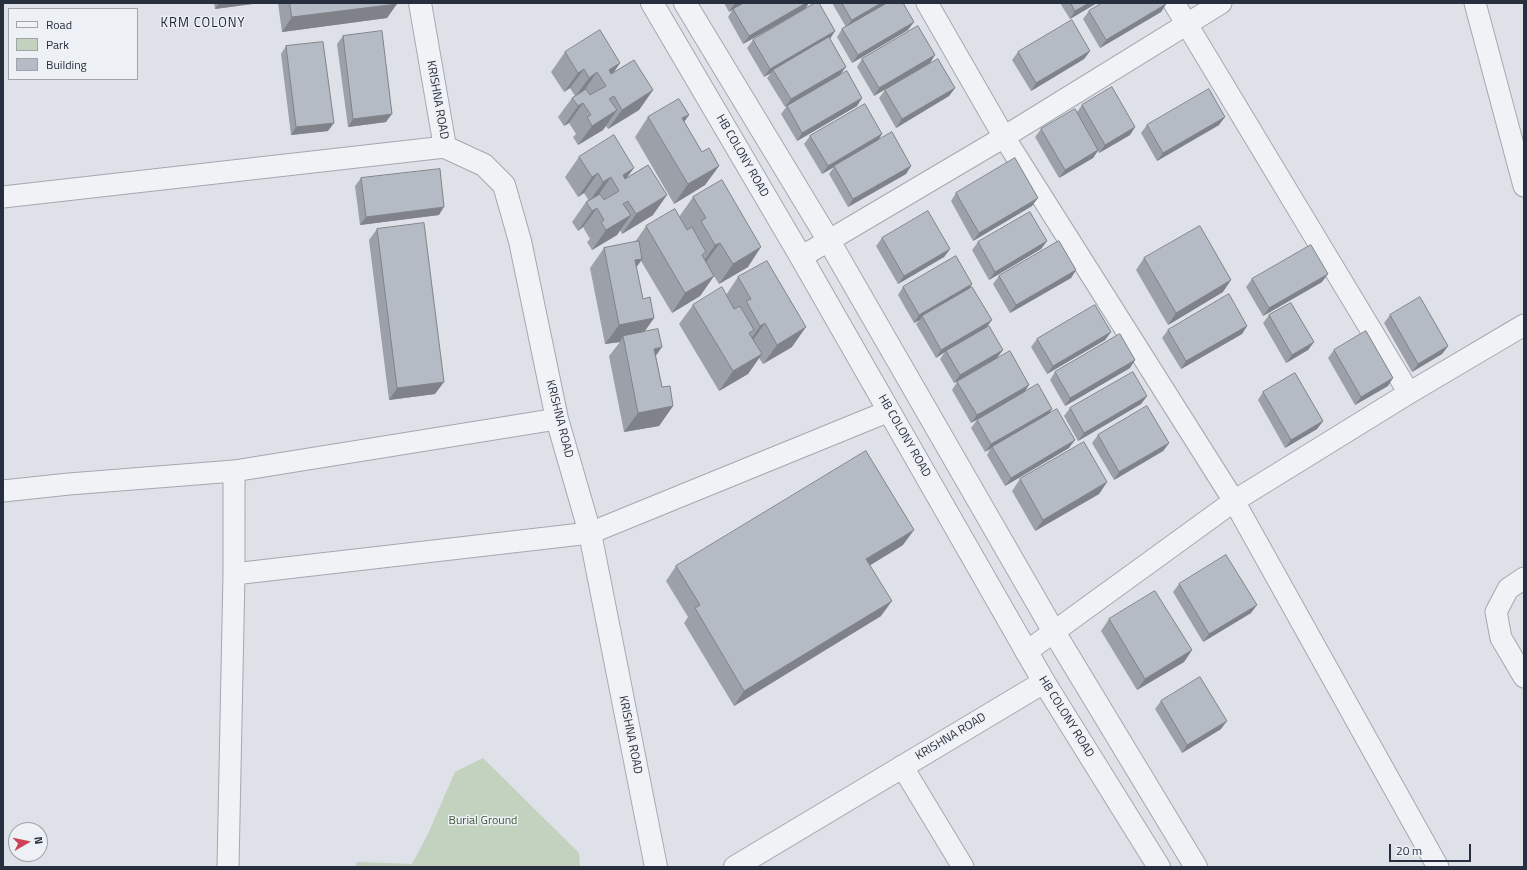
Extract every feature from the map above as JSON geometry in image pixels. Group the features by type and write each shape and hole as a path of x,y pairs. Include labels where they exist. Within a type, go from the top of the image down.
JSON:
{"street":[{"name":"KRISHNA ROAD","path":"420,3 445,147 484,165 504,185 520,241 557,419 590,533 656,867"},
{"name":"HB COLONY ROAD","path":"652,3 801,257 1026,652 1159,867"},
{"path":"685,3 828,241 1054,632 1196,867"},
{"path":"927,3 1004,137 1234,501 1438,867"},
{"path":"1174,3 1188,23 1409,393"},
{"path":"801,257 1004,137 1221,3"},
{"path":"1475,3 1524,186"},
{"path":"3,197 445,147"},
{"path":"1026,652 1234,501 1409,393 1524,326"},
{"path":"234,574 590,533 889,411"},
{"path":"3,491 69,484 234,472 557,419"},
{"path":"228,867 234,574 234,472"},
{"path":"1524,578 1508,588 1496,612 1501,638 1524,677"},
{"name":"KRISHNA ROAD","path":"747,863 902,766 1044,682"},
{"path":"902,766 963,867"}],"green space":[{"name":"Burial Ground","path":"483,758 579,853 580,867 355,867 357,862 412,864 427,836 455,772"}],"building":[{"path":"290,3 397,3 397,4 292,17"},
{"path":"744,3 806,3 749,36 733,9"},
{"path":"815,3 819,3 835,31 770,69 753,40"},
{"path":"842,3 881,3 852,20"},
{"path":"887,3 903,3 914,22 858,55 842,29"},
{"path":"1071,3 1089,3 1075,11"},
{"path":"1102,3 1166,4 1106,40 1089,11"},
{"path":"1072,20 1090,51 1036,83 1018,52"},
{"path":"918,26 935,55 879,88 862,59"},
{"path":"600,30 620,63 609,70 611,74 634,60 653,90 622,110 614,96 609,99 617,110 592,126 587,117 591,115 583,103 578,106 572,98 586,89 590,95 606,86 597,72 589,78 584,69 578,73 565,52"},
{"path":"382,31 392,114 353,119 343,36"},
{"path":"829,37 846,67 791,99 773,70"},
{"path":"323,42 334,123 296,127 286,46"},
{"path":"938,59 955,88 902,119 885,90"},
{"path":"847,71 862,98 802,133 787,106"},
{"path":"1112,87 1135,127 1105,145 1082,105"},
{"path":"1209,89 1225,117 1163,153 1147,125"},
{"path":"679,99 689,115 682,118 702,152 709,148 719,166 688,184 648,117"},
{"path":"865,104 882,134 828,166 810,136"},
{"path":"1075,109 1098,150 1065,170 1041,129"},
{"path":"892,132 911,166 853,199 834,166"},
{"path":"614,135 634,168 623,175 625,179 648,165 667,195 636,214 628,201 623,204 631,215 606,230 601,222 604,220 597,208 592,211 586,202 600,194 604,200 619,191 611,177 603,182 598,173 592,177 579,157"},
{"path":"1015,158 1038,198 979,233 956,193"},
{"path":"440,169 444,207 366,217 361,178"},
{"path":"722,180 761,247 733,264 720,243 715,245 701,221 706,218 693,197"},
{"path":"675,209 687,230 692,227 706,252 702,255 714,276 685,293 646,226"},
{"path":"928,211 950,249 904,276 882,238"},
{"path":"1030,212 1047,241 995,272 978,242"},
{"path":"424,223 444,382 397,388 377,229"},
{"path":"1200,226 1231,280 1176,313 1144,258"},
{"path":"639,241 642,259 635,260 643,299 650,297 654,318 619,325 604,248"},
{"path":"1059,241 1076,270 1016,305 999,276"},
{"path":"1311,245 1328,274 1269,308 1252,279"},
{"path":"956,256 972,284 919,315 903,287"},
{"path":"767,261 806,327 777,345 765,323 760,326 746,301 751,299 738,277"},
{"path":"722,287 734,309 740,306 754,330 749,333 762,354 733,371 693,305"},
{"path":"972,287 992,320 941,350 922,316"},
{"path":"1229,294 1247,326 1186,361 1168,330"},
{"path":"1420,297 1448,346 1418,364 1390,315"},
{"path":"1291,303 1314,342 1292,355 1269,315"},
{"path":"1095,305 1111,332 1053,366 1037,339"},
{"path":"989,326 1003,350 960,375 946,351"},
{"path":"658,329 662,347 654,349 662,387 670,386 673,406 638,413 623,336"},
{"path":"1366,331 1393,378 1361,397 1334,350"},
{"path":"1120,334 1135,360 1070,398 1055,372"},
{"path":"1010,351 1029,385 977,415 957,382"},
{"path":"1133,372 1147,396 1084,433 1070,408"},
{"path":"1295,373 1323,421 1291,440 1263,392"},
{"path":"1038,384 1052,409 991,444 977,420"},
{"path":"1147,406 1169,443 1119,472 1098,435"},
{"path":"1057,409 1075,440 1011,478 992,447"},
{"path":"1084,442 1107,482 1043,520 1020,479"},
{"path":"866,451 914,530 866,559 892,601 744,691 695,608 700,605 676,566"},
{"path":"1226,555 1257,605 1209,634 1179,584"},
{"path":"1155,591 1192,650 1145,679 1109,619"},
{"path":"1200,677 1227,721 1187,745 1161,701"}],"district":[{"name":"KRM COLONY","path":"203,24"}]}
